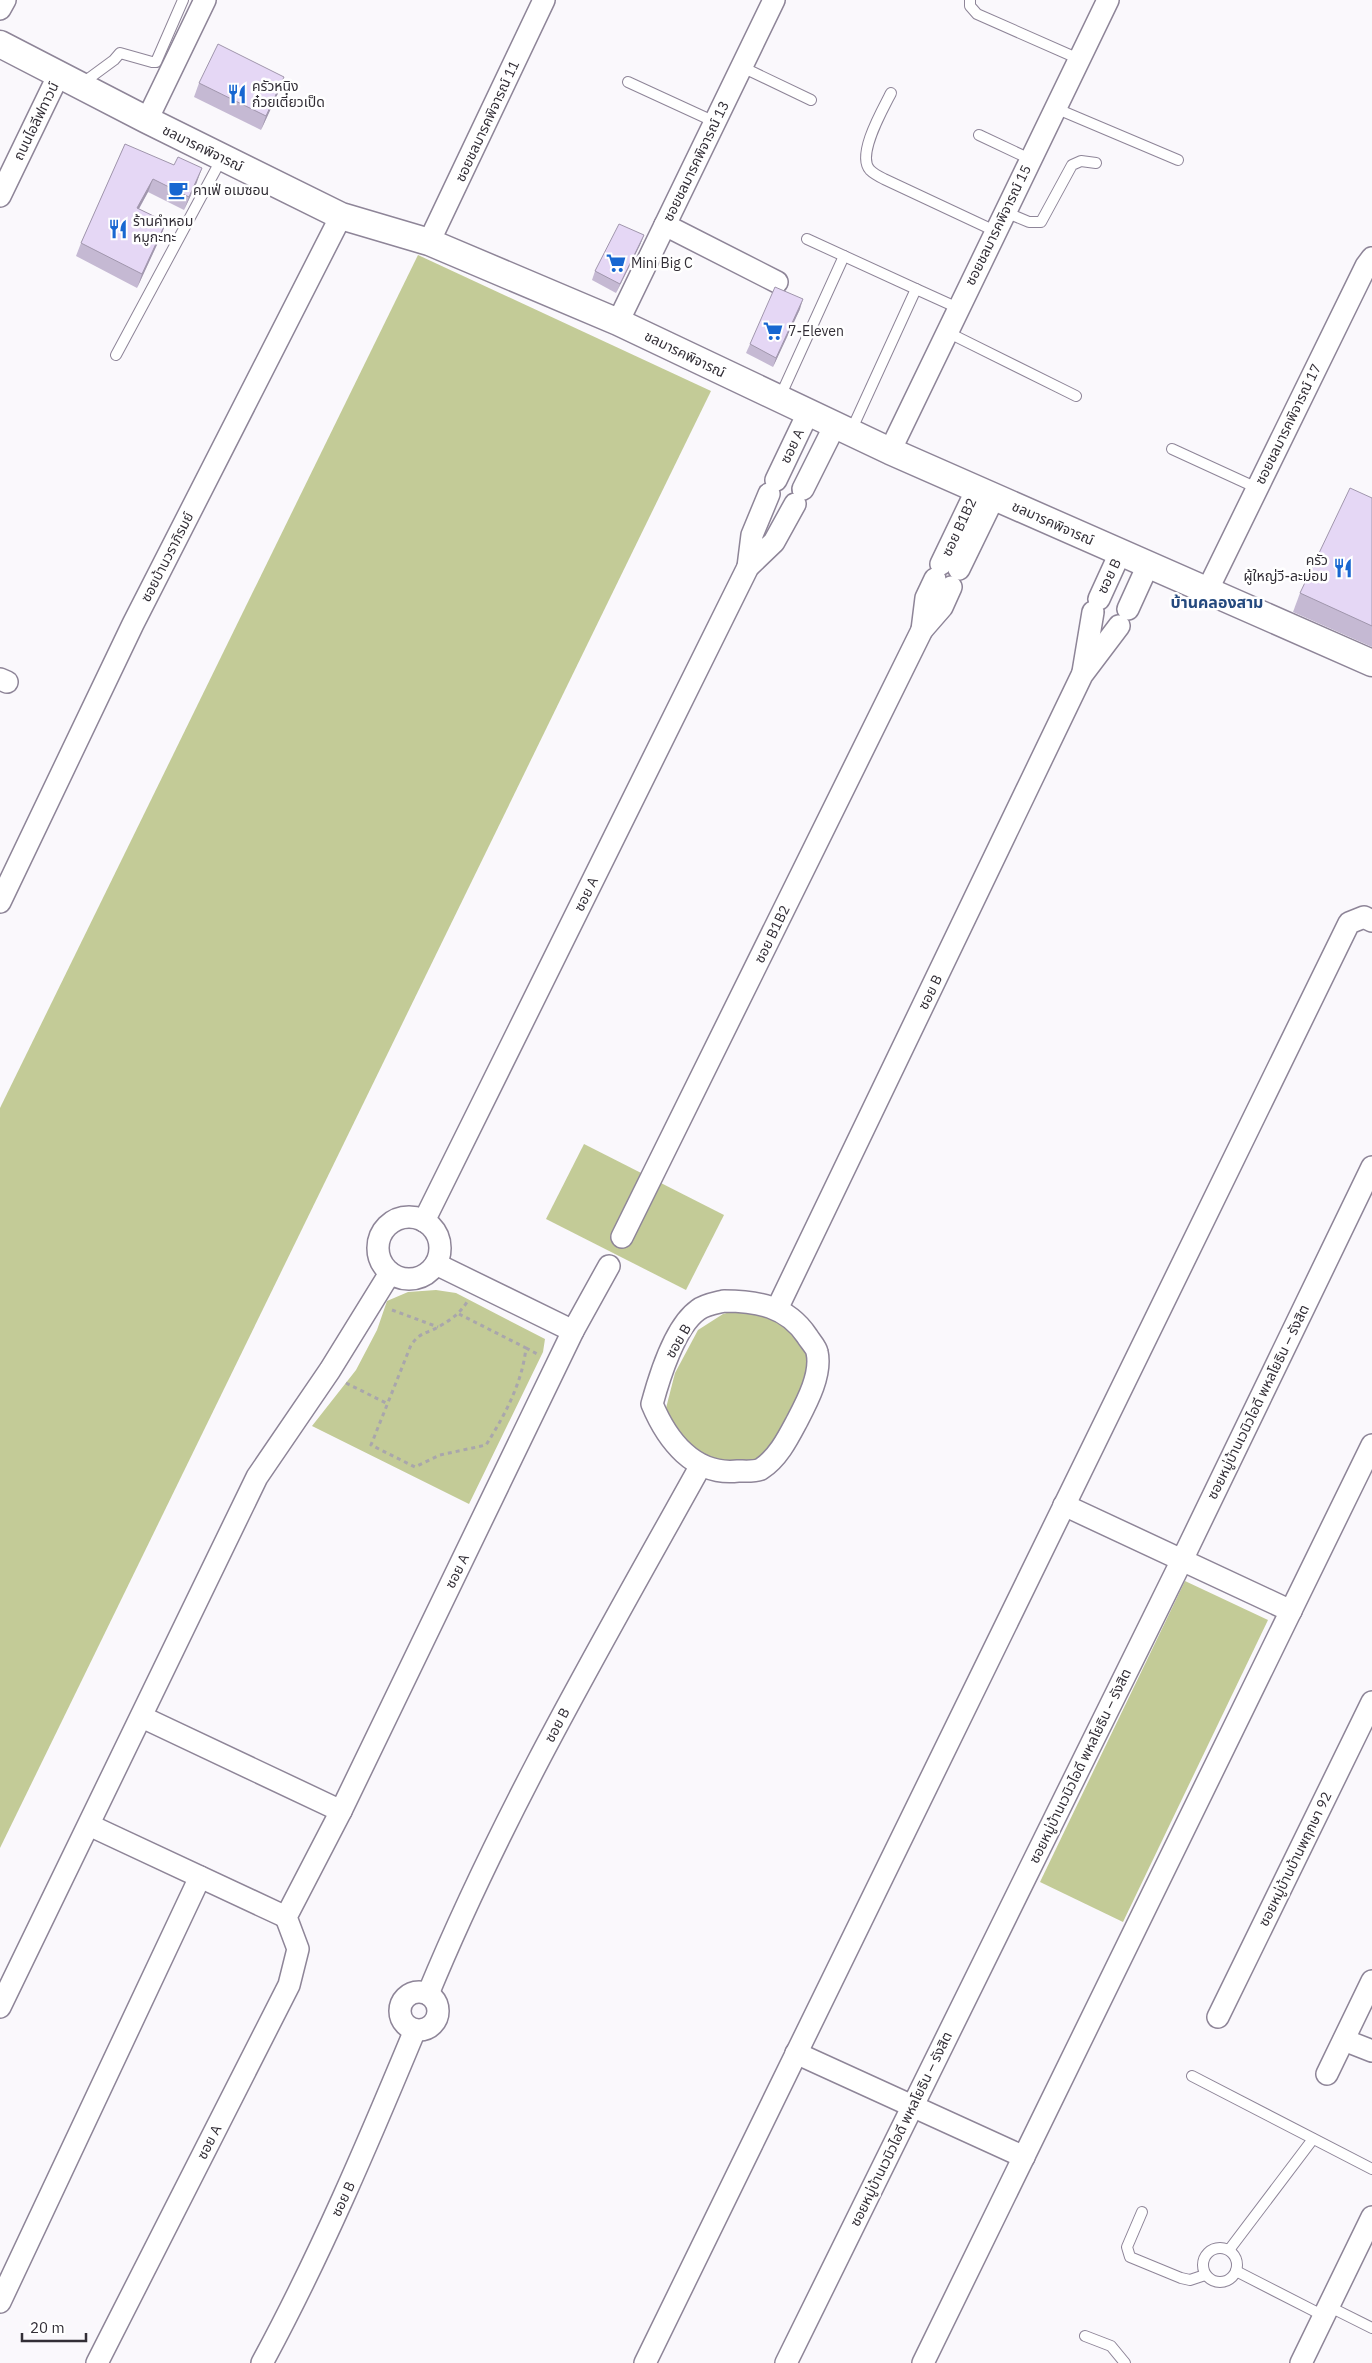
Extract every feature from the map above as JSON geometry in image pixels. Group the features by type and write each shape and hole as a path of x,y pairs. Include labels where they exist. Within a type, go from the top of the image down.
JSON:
{"street":[{"path":"0,8 5,0"},
{"path":"147,120 204,0"},
{"name":"ซอยชลมารคพิจารณ์ 11","path":"429,242 544,0"},
{"name":"ซอยชลมารคพิจารณ์ 13","path":"618,322 774,0"},
{"name":"ซอยชลมารคพิจารณ์ 15","path":"890,451 1108,0"},
{"name":"ชลมารคพิจารณ์","path":"0,44 147,120 341,216 429,242 618,322 890,451 1372,663"},
{"name":"ถนนไอลีฟทาวน์","path":"0,196 70,79"},
{"name":"ซอยบ้านวราภิรมย์","path":"0,902 133,624 341,216"},
{"path":"665,225 777,282"},
{"name":"ซอยชลมารคพิจารณ์ 17","path":"1207,591 1366,266 1372,258"},
{"name":"ซอย A","path":"424,1221 748,567 752,534 808,413"},
{"name":"ซอย A","path":"748,567 774,542 799,497 843,429"},
{"name":"ซอย B1B2","path":"622,1237 922,630 942,607 946,575 985,493"},
{"name":"ซอย B","path":"1082,675 1096,606 1120,553"},
{"name":"ซอย B","path":"777,1309 1082,675 1124,617 1148,565"},
{"path":"645,2363 1349,923 1364,917 1372,920"},
{"name":"ซอยหมู่บ้านเวนิวไอดี พหลโยธิน – รังสิต","path":"786,2363 1182,1560 1372,1167"},
{"path":"404,1217 414,1217 424,1221 432,1227 440,1245 440,1255 436,1264 429,1272 410,1280 390,1273 383,1266 379,1257 380,1236 390,1224 404,1217"},
{"path":"436,1264 573,1331"},
{"name":"ซอย A","path":"98,2363 289,1985 298,1949 286,1917 341,1811 573,1331 609,1266"},
{"path":"0,2007 257,1478 327,1374 390,1273"},
{"name":"ซอย B","path":"724,1301 751,1301 777,1309 801,1327 817,1352 816,1376 804,1408 776,1456 760,1470 730,1472 702,1465 679,1450 662,1428 652,1404 667,1356 679,1333 698,1309 724,1301"},
{"path":"923,2363 1372,1445"},
{"name":"ซอย B","path":"428,1994 457,1924 486,1862 558,1722 702,1465"},
{"path":"1064,1505 1291,1611"},
{"name":"ซอยหมู่บ้านบ้านพฤกษา 92","path":"1218,2017 1372,1702"},
{"path":"142,1717 341,1811"},
{"path":"89,1825 286,1917"},
{"path":"0,2302 200,1877"},
{"path":"1327,2074 1372,1981"},
{"path":"422,1992 428,1994 433,1998 439,2009 436,2021 427,2030 415,2030 404,2023 401,2017 401,2004 410,1994 422,1992"},
{"name":"ซอย B","path":"262,2363 295,2302 349,2186 415,2030"},
{"path":"1344,2040 1372,2051"},
{"path":"796,2053 1024,2156"},
{"path":"1301,2363 1372,2217"}],"lane":[{"path":"70,79 114,60 120,53 156,62 184,0"},
{"path":"970,0 970,6 977,14 1079,58"},
{"path":"742,67 811,100"},
{"path":"628,82 715,122"},
{"path":"891,93 868,144 866,159 870,170 884,179 995,231"},
{"path":"1055,108 1178,160"},
{"path":"979,135 1030,159"},
{"path":"116,355 222,157"},
{"path":"1004,212 1029,222 1041,222 1072,165 1080,161 1096,163"},
{"path":"807,239 958,308"},
{"path":"779,399 844,256"},
{"path":"843,429 916,289"},
{"path":"947,332 1076,396"},
{"path":"1172,449 1257,488"},
{"path":"1192,2076 1372,2169"},
{"path":"1229,2250 1313,2139"},
{"path":"1142,2212 1127,2246 1127,2252 1130,2257 1180,2278 1190,2280 1205,2275"},
{"path":"1214,2249 1229,2250 1237,2263 1236,2271 1232,2277 1218,2283 1205,2275 1202,2267 1203,2260 1207,2253 1214,2249"},
{"path":"1236,2271 1326,2311 1372,2328"},
{"path":"1085,2336 1111,2346 1125,2363"}],"path":[{"path":"458,1314 526,1348 523,1370 501,1421 486,1445 440,1455 415,1467 371,1445 411,1345 419,1334 438,1327 458,1314 480,1286"},
{"path":"372,1303 438,1327"},
{"path":"327,1374 388,1404"}],"green space":[{"path":"418,255 711,391 0,1848 0,1108"},
{"path":"584,1144 724,1215 686,1290 546,1219"},
{"path":"436,1290 456,1293 545,1339 543,1352 469,1504 312,1426 356,1370 377,1330 387,1301 408,1292"},
{"path":"741,1309 790,1323 812,1355 805,1380 785,1426 762,1458 749,1464 701,1460 676,1439 665,1412 675,1373 698,1330 723,1314"},
{"path":"1185,1581 1268,1620 1123,1922 1040,1882"}],"building":[{"name":"ครัวหนิง ก๋วยเตี๋ยวเป็ด","path":"218,44 284,77 266,116 199,83"},
{"name":"ร้านคำหอม หมูกะทะ","path":"125,144 174,165 178,157 202,168 189,197 153,179 137,208 166,222 142,274 81,243"},
{"name":"Mini Big C","path":"619,224 644,235 620,284 595,271"},
{"name":"7-Eleven","path":"775,287 803,299 776,358 750,344"},
{"name":"ครัว ผู้ใหญ่วี-ละม่อม","path":"1350,488 1372,498 1372,626 1300,593"}],"place":[{"name":"ครัวหนิง ก๋วยเตี๋ยวเป็ด","path":"237,94"},
{"name":"คาเฟ่ อเมซอน","path":"178,190"},
{"name":"ร้านคำหอม หมูกะทะ","path":"118,229"},
{"name":"Mini Big C","path":"616,263"},
{"name":"7-Eleven","path":"773,331"},
{"name":"ครัว ผู้ใหญ่วี-ละม่อม","path":"1343,568"}],"district":[{"name":"บ้านคลองสาม","path":"1217,602"}]}
